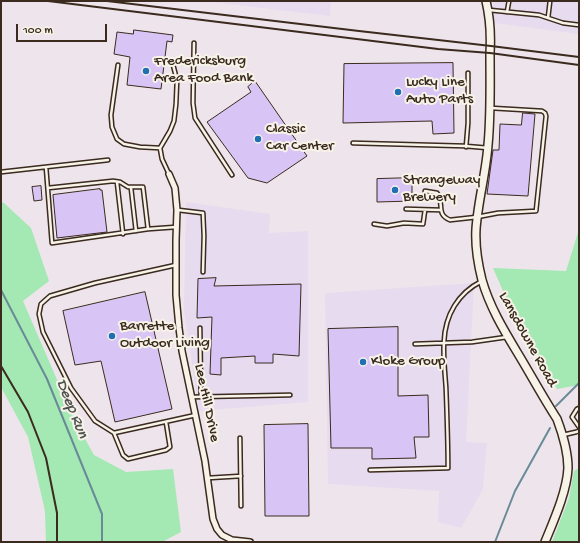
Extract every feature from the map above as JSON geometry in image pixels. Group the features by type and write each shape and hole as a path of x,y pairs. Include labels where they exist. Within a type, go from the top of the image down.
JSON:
{"main road":[{"name":"Lansdowne Road","path":"486,1 491,46 488,148 477,218 476,247 482,280 488,297 508,337 557,419 562,435 567,458 567,479 545,542"}],"street":[{"name":"Lee Hill Drive","path":"169,174 175,188 177,210 176,295 179,328 182,351 208,478 213,519 222,535 232,540 250,542"}],"lane":[{"path":"508,12 509,1"},
{"path":"548,18 550,1"},
{"path":"488,10 539,15 563,23 579,25"},
{"path":"194,43 193,103 195,118 232,175"},
{"path":"169,174 162,159 160,148 170,131 175,115 177,80 172,61"},
{"path":"118,65 111,115 112,128 117,139 124,144 140,147 160,148"},
{"path":"466,146 468,123 468,74"},
{"path":"425,191 437,193 441,200 441,210 443,216 450,220 477,218 498,213 536,211 546,116 545,113 542,111 489,107"},
{"path":"353,143 488,148"},
{"path":"1,172 108,160"},
{"path":"46,167 52,243 123,234 148,229 176,227"},
{"path":"48,188 113,181 120,182 131,188 143,187 148,229"},
{"path":"117,182 123,234"},
{"path":"131,188 136,231"},
{"path":"406,209 441,210"},
{"path":"177,210 203,213 203,272"},
{"path":"374,224 387,226 404,223 424,224 424,210"},
{"path":"166,422 170,447 166,450 128,459 123,455 114,433 95,421 71,388 43,332 39,314 41,304 50,296 95,283 176,266"},
{"path":"370,470 448,468 444,343 447,323 455,303 467,290 482,280"},
{"path":"200,328 201,397"},
{"path":"415,344 472,342 508,337"},
{"path":"192,397 290,395"},
{"path":"579,408 572,417 579,428"},
{"path":"114,433 196,415"},
{"path":"562,435 579,431"},
{"path":"240,438 241,506"},
{"path":"208,478 241,476"}],"shaded area":[{"path":"203,1 331,1 330,16"},
{"path":"493,1 579,1 579,34 494,23"},
{"path":"186,202 270,214 269,233 308,231 308,402 199,411 184,310"},
{"path":"474,283 466,442 487,443 483,489 461,528 438,522 439,491 328,484 325,293"}],"green space":[{"path":"1,202 4,203 31,228 49,281 23,301 74,419 94,455 126,472 173,469 181,532 162,542 46,542 45,511 28,437 1,387"},
{"path":"579,229 579,385 557,389 513,314 493,268 566,271"},
{"path":"579,468 579,542 552,542 569,498 574,471"}],"building":[{"name":"Fredericksburg Area Food Bank","path":"134,30 173,35 172,42 167,41 161,89 127,85 130,57 114,54 117,32 133,34"},
{"name":"Lucky Line Auto Parts","path":"453,63 454,133 433,134 432,121 343,123 344,64"},
{"name":"Classic Car Center","path":"255,81 307,156 267,183 248,178 207,122 251,92 248,87"},
{"path":"523,113 535,114 528,196 487,194 493,150 499,150 500,124 521,125"},
{"name":"Strangeway Brewery","path":"412,178 412,201 377,202 377,179"},
{"path":"41,186 42,200 34,201 32,187"},
{"path":"102,190 107,232 57,238 53,195"},
{"path":"216,278 214,286 301,284 299,356 273,354 273,363 255,363 255,356 221,358 221,375 210,374 212,317 197,318 198,279"},
{"name":"Barrette Outdoor Living","path":"145,292 172,409 115,422 101,361 75,365 63,311"},
{"name":"Kloke Group","path":"398,327 398,396 428,395 429,437 414,437 416,458 372,459 372,448 331,448 328,329"},
{"path":"308,424 309,516 265,516 264,425"}],"waterway":[{"name":"Deep Run","path":"1,290 47,379 102,514 102,542"},
{"path":"556,406 579,383"},
{"path":"495,542 515,491 550,428"}],"railway":[{"path":"48,1 438,49 490,53 579,65"},
{"path":"107,1 579,57"},
{"path":"1,366 28,412 46,458 57,513 57,542"}],"place":[{"name":"Fredericksburg Area Food Bank","path":"146,71"},
{"name":"Lucky Line Auto Parts","path":"398,92"},
{"name":"Classic Car Center","path":"258,139"},
{"name":"Strangeway Brewery","path":"395,190"},
{"name":"Barrette Outdoor Living","path":"112,336"},
{"name":"Kloke Group","path":"363,362"}]}
